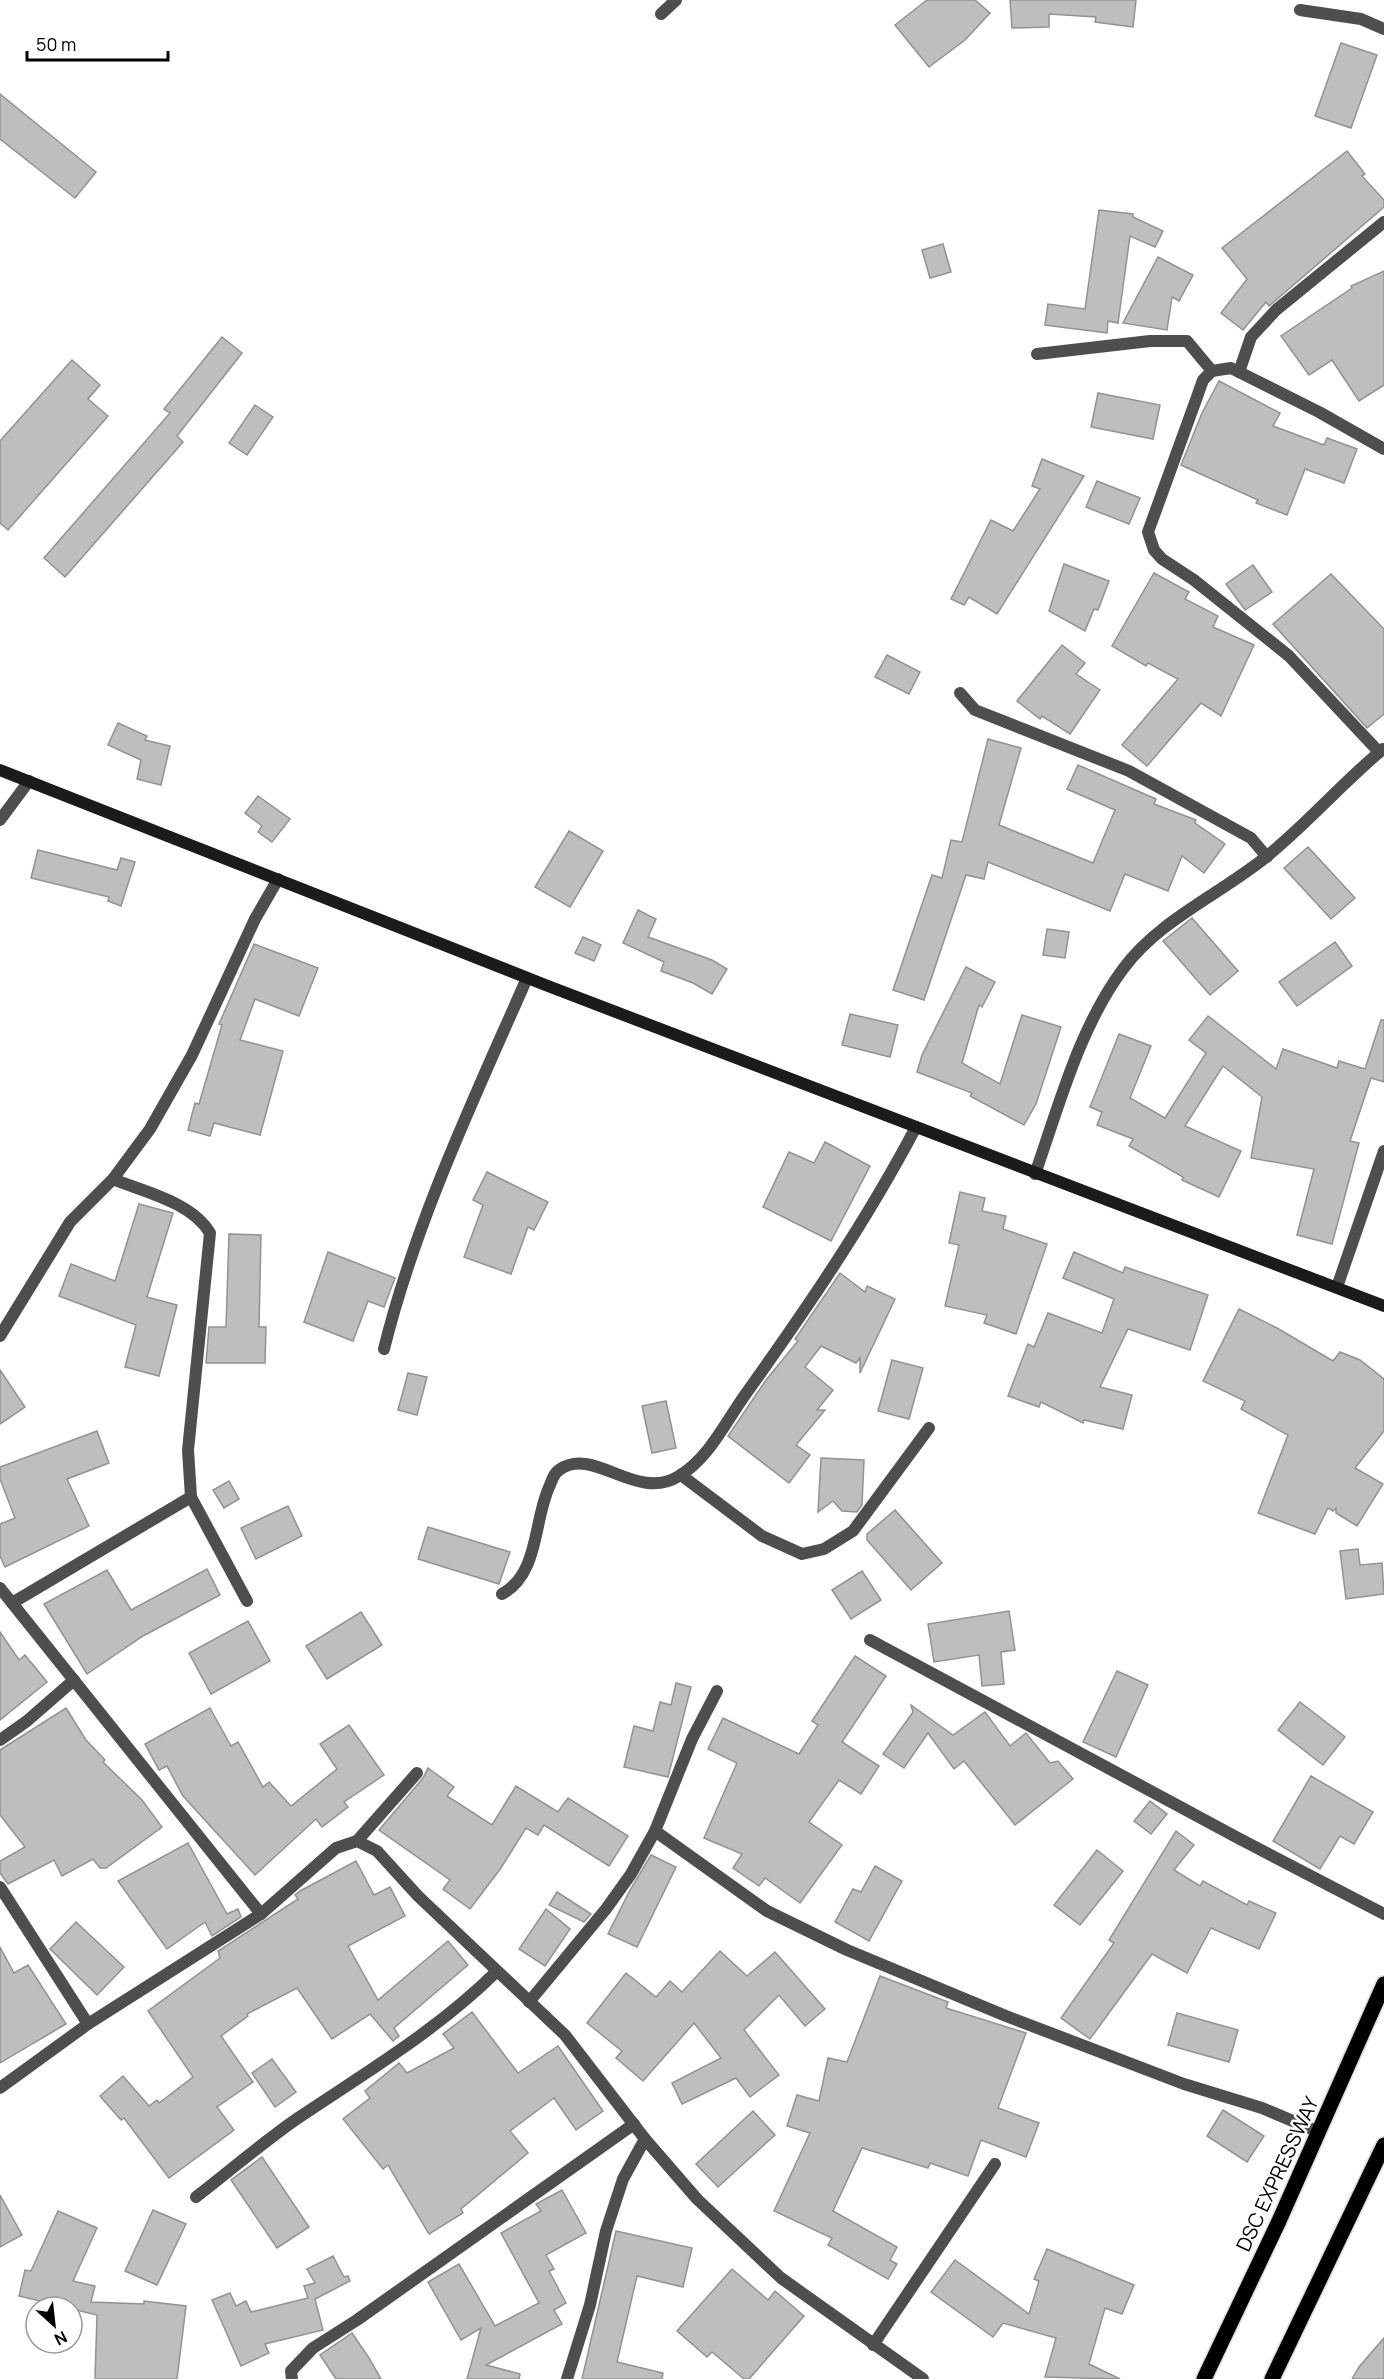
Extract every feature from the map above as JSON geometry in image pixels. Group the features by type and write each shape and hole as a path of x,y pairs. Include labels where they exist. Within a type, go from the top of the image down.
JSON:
{"main road":[{"path":"0,770 527,978 1384,1306"},
{"name":"DSC EXPRESSWAY","path":"1204,2379 1319,2132 1384,1984"},
{"path":"1272,2379 1380,2165 1384,2145"}],"street":[{"path":"661,14 675,0"},
{"path":"1300,10 1360,19 1384,29"},
{"path":"1239,372 1251,337 1275,310 1384,222"},
{"path":"1037,354 1150,341 1187,341 1212,371"},
{"path":"1035,1174 1089,1027 1123,968 1148,941 1267,856 1381,750 1289,656 1194,580 1162,559 1154,550 1148,532 1203,380 1212,371 1231,368 1318,412 1384,449"},
{"path":"960,693 975,710 1014,727 1087,753 1149,781 1251,838 1267,856"},
{"path":"0,820 29,781"},
{"path":"0,1336 70,1222 113,1179 150,1129 192,1054 255,920 278,879"},
{"path":"384,1349 398,1291 444,1168 527,978"},
{"path":"502,1594 514,1587 528,1566 542,1502 556,1471 568,1466 593,1465 637,1482 660,1485 681,1475 707,1452 816,1296 882,1191 916,1127"},
{"path":"1337,1287 1384,1152"},
{"path":"113,1179 192,1213 202,1219 210,1233 188,1450 191,1497 247,1601"},
{"path":"681,1475 762,1536 802,1554 824,1550 853,1531 929,1428"},
{"path":"12,1603 191,1497"},
{"path":"0,1588 261,1914"},
{"path":"870,1640 1228,1833 1384,1914"},
{"path":"0,1740 27,1721 74,1680"},
{"path":"529,2002 606,1909 631,1874 655,1831 692,1739 717,1691"},
{"path":"0,2088 88,2024 261,1914 336,1848 357,1841 417,1773"},
{"path":"655,1831 767,1911 847,1950 1006,2016 1184,2084 1262,2108 1319,2132"},
{"path":"357,1841 377,1851 418,1896 565,2035 645,2139 697,2199 781,2278 923,2379"},
{"path":"0,1887 88,2024"},
{"path":"196,2197 295,2120 394,2053 476,1992 497,1971"},
{"path":"292,2379 291,2371 313,2348 357,2320 634,2124"},
{"path":"567,2379 590,2305 606,2231 623,2179 645,2139"},
{"path":"873,2345 995,2164"}],"building":[{"path":"927,0 975,0 990,13 965,40 929,67 895,25"},
{"path":"1010,0 1136,0 1133,27 1095,22 1096,17 1049,14 1049,27 1012,28"},
{"path":"1341,43 1377,55 1351,128 1315,116"},
{"path":"0,94 96,172 75,198 0,139"},
{"path":"1347,151 1365,174 1362,176 1384,200 1384,207 1269,306 1266,302 1243,330 1221,313 1247,279 1222,248"},
{"path":"1099,210 1133,214 1133,217 1163,231 1155,247 1130,236 1118,323 1108,321 1107,333 1045,325 1048,304 1085,309"},
{"path":"943,244 951,272 930,278 922,250"},
{"path":"1158,257 1193,275 1179,301 1172,297 1167,330 1123,323"},
{"path":"1384,271 1384,385 1359,401 1332,360 1309,375 1281,336 1352,288 1351,286"},
{"path":"222,337 242,353 177,436 183,442 65,577 44,558 170,413 164,409"},
{"path":"72,360 100,385 88,399 108,416 8,530 0,523 0,441"},
{"path":"1219,381 1280,413 1273,426 1324,445 1327,438 1357,449 1344,483 1305,469 1287,515 1256,503 1258,500 1181,465 1202,413"},
{"path":"1098,393 1160,405 1153,439 1091,427"},
{"path":"255,405 273,417 247,455 229,443"},
{"path":"1042,459 1084,476 997,614 969,597 964,605 951,599 991,520 1013,531 1040,489 1032,486"},
{"path":"1097,481 1140,498 1129,524 1086,507"},
{"path":"1064,564 1109,581 1098,610 1094,609 1085,631 1049,611"},
{"path":"1253,565 1272,592 1245,610 1226,584"},
{"path":"1154,573 1189,592 1185,599 1218,616 1213,627 1254,645 1221,716 1201,703 1147,766 1122,745 1178,679 1148,663 1146,666 1112,646"},
{"path":"1331,574 1384,629 1384,714 1367,728 1273,624"},
{"path":"1062,645 1085,663 1076,674 1100,690 1070,734 1042,716 1040,719 1017,701"},
{"path":"887,655 920,672 909,694 875,677"},
{"path":"118,723 147,736 145,740 170,746 161,785 137,779 141,760 108,745"},
{"path":"988,739 1021,748 999,825 1093,863 1115,810 1067,789 1078,765 1156,799 1154,804 1196,820 1195,823 1225,844 1204,873 1182,856 1168,891 1125,874 1110,911 988,862 984,879 966,875 924,1000 893,990 932,875 942,878 951,840 962,842"},
{"path":"258,796 290,819 272,842 258,832 262,826 245,813"},
{"path":"569,831 603,851 570,907 535,887"},
{"path":"1308,847 1355,898 1331,919 1284,868"},
{"path":"38,850 117,870 121,858 135,862 121,906 108,901 109,897 31,878"},
{"path":"638,910 656,919 648,937 712,960 727,969 712,994 693,983 661,971 664,962 623,943"},
{"path":"1192,918 1238,971 1210,995 1163,941"},
{"path":"1047,929 1069,932 1065,958 1043,955"},
{"path":"583,937 601,945 594,961 575,953"},
{"path":"1335,942 1352,966 1297,1006 1279,982"},
{"path":"254,944 318,968 299,1016 255,999 240,1040 283,1051 260,1135 214,1123 210,1136 188,1130 195,1103 199,1104 222,1025 219,1024"},
{"path":"966,967 995,982 982,1007 979,1005 962,1063 1000,1084 1022,1015 1061,1027 1036,1104 1024,1125 970,1096 972,1093 917,1072 922,1055"},
{"path":"850,1014 898,1025 890,1057 842,1045"},
{"path":"1208,1016 1276,1069 1283,1049 1337,1068 1339,1061 1365,1069 1381,1020 1384,1020 1384,1082 1371,1078 1350,1141 1359,1143 1332,1244 1297,1235 1314,1169 1251,1158 1262,1097 1223,1066 1185,1126 1241,1151 1219,1197 1182,1180 1183,1177 1129,1146 1133,1139 1097,1125 1102,1112 1090,1107 1119,1034 1151,1046 1130,1098 1165,1118 1206,1053 1189,1040"},
{"path":"825,1142 870,1166 831,1241 763,1207 789,1152 814,1163"},
{"path":"487,1172 548,1202 534,1230 528,1227 511,1274 464,1257 483,1205 473,1200"},
{"path":"960,1192 985,1198 982,1211 1006,1216 1003,1229 1047,1244 1016,1334 984,1323 987,1315 945,1306 959,1245 949,1243"},
{"path":"139,1204 173,1213 147,1297 177,1305 159,1376 125,1367 136,1325 59,1296 71,1264 115,1281"},
{"path":"229,1234 261,1235 259,1327 266,1327 265,1363 206,1363 209,1327 226,1327"},
{"path":"328,1252 395,1278 384,1307 368,1301 353,1341 304,1322"},
{"path":"1074,1252 1123,1273 1125,1267 1208,1295 1190,1350 1128,1329 1100,1387 1132,1395 1123,1429 1084,1420 1083,1423 1041,1402 1039,1407 1008,1396 1028,1344 1034,1347 1048,1313 1102,1333 1114,1299 1063,1278"},
{"path":"840,1273 865,1292 867,1286 895,1299 860,1373 860,1358 856,1363 821,1346 805,1367 833,1390 817,1410 825,1410 796,1445 810,1455 789,1483 728,1436 766,1380 798,1341 795,1339"},
{"path":"1239,1309 1333,1361 1340,1352 1360,1360 1384,1379 1384,1431 1355,1468 1383,1484 1357,1526 1336,1513 1336,1508 1333,1511 1328,1508 1315,1534 1258,1513 1288,1435 1241,1409 1245,1401 1203,1381"},
{"path":"892,1360 923,1368 909,1419 878,1411"},
{"path":"0,1370 25,1407 0,1424"},
{"path":"408,1373 427,1377 417,1415 398,1410"},
{"path":"666,1401 676,1448 652,1453 642,1406"},
{"path":"97,1431 109,1463 67,1479 89,1526 5,1567 0,1556 0,1524 15,1518 0,1479 0,1467"},
{"path":"821,1458 864,1460 862,1505 857,1512 842,1511 833,1501 818,1512"},
{"path":"229,1481 239,1499 224,1508 213,1490"},
{"path":"288,1506 302,1536 256,1559 241,1528"},
{"path":"895,1510 942,1563 911,1590 867,1540 867,1534"},
{"path":"428,1527 510,1552 499,1584 418,1559"},
{"path":"1358,1549 1360,1565 1382,1563 1384,1594 1346,1599 1340,1551"},
{"path":"207,1569 220,1595 143,1636 87,1674 44,1604 107,1570 131,1610"},
{"path":"862,1571 881,1600 851,1619 832,1590"},
{"path":"1009,1611 1015,1650 1001,1652 1004,1684 982,1686 979,1655 934,1662 928,1624"},
{"path":"361,1612 382,1645 327,1679 306,1646"},
{"path":"248,1621 270,1661 211,1694 189,1653"},
{"path":"0,1632 19,1660 25,1655 47,1682 0,1720"},
{"path":"855,1656 886,1676 842,1742 879,1766 861,1794 839,1780 809,1822 842,1845 800,1903 765,1878 759,1886 733,1868 742,1854 704,1838 737,1763 708,1749 723,1718 799,1754 818,1725 812,1721"},
{"path":"1117,1671 1148,1685 1116,1757 1083,1742"},
{"path":"676,1683 691,1687 668,1777 624,1767 634,1726 653,1731 660,1702 671,1705"},
{"path":"1300,1702 1345,1737 1323,1765 1278,1730"},
{"path":"911,1705 953,1735 985,1712 1010,1746 1026,1733 1050,1763 1058,1761 1073,1779 1015,1825 964,1761 954,1769 928,1733 904,1768 883,1754 913,1712"},
{"path":"66,1708 86,1740 105,1760 103,1762 142,1800 162,1827 106,1868 100,1868 93,1859 62,1876 54,1860 8,1884 0,1873 0,1861 25,1847 0,1815 0,1750"},
{"path":"210,1708 231,1746 238,1742 263,1787 269,1782 291,1806 337,1769 320,1744 349,1725 384,1775 344,1802 348,1807 322,1827 316,1819 255,1875 183,1796 167,1766 159,1770 145,1744"},
{"path":"428,1768 454,1787 447,1796 492,1825 516,1786 558,1812 568,1798 628,1836 609,1866 544,1825 538,1835 526,1828 501,1868 470,1909 443,1889 450,1880 379,1830 423,1778"},
{"path":"1311,1776 1373,1812 1354,1844 1340,1836 1320,1869 1273,1841"},
{"path":"1150,1801 1167,1814 1151,1834 1134,1821"},
{"path":"1176,1831 1194,1845 1174,1870 1200,1886 1203,1881 1247,1905 1249,1901 1276,1913 1259,1949 1211,1928 1187,1973 1152,1954 1090,2039 1061,2018 1114,1943 1109,1940"},
{"path":"188,1843 227,1914 238,1909 241,1917 212,1936 205,1922 167,1949 118,1881"},
{"path":"1097,1850 1123,1871 1080,1925 1054,1905"},
{"path":"651,1855 676,1867 637,1947 608,1934"},
{"path":"356,1861 374,1895 390,1887 405,1916 348,1946 378,2000 448,1941 468,1965 394,2028 399,2036 393,2041 370,2014 332,2039 297,1988 247,2014 248,2016 221,2036 253,2082 217,2107 234,2130 169,2178 124,2118 121,2120 100,2096 123,2076 149,2106 157,2100 159,2103 193,2077 148,2011 220,1958 218,1951 298,1899 295,1895 300,1891"},
{"path":"875,1866 902,1881 869,1941 835,1922 853,1889 861,1892"},
{"path":"557,1892 591,1914 584,1922 549,1905"},
{"path":"546,1909 570,1929 545,1966 519,1949"},
{"path":"76,1922 124,1967 97,1995 50,1949"},
{"path":"0,1947 14,1973 28,1965 66,2024 0,2063"},
{"path":"720,1951 747,1976 775,1952 825,2009 805,2026 779,1995 744,2030 779,2075 750,2097 736,2078 682,2104 672,2083 721,2058 694,2023 643,2081 616,2058 622,2051 587,2023 626,1973 656,1997 670,1981 682,1992"},
{"path":"880,1976 948,2002 946,2008 1026,2033 998,2108 1039,2123 1026,2157 981,2140 968,2176 930,2163 928,2168 862,2148 833,2211 897,2247 890,2260 897,2264 888,2279 828,2245 832,2238 774,2211 810,2133 787,2126 797,2095 819,2101 828,2058 847,2062"},
{"path":"472,2012 518,2073 558,2046 603,2111 576,2130 554,2098 510,2131 528,2153 461,2209 463,2213 429,2234 388,2165 383,2169 343,2119 370,2098 365,2091 399,2063 407,2073 454,2048 443,2034"},
{"path":"1177,2013 1238,2030 1229,2062 1168,2045"},
{"path":"272,2059 296,2092 275,2107 252,2073"},
{"path":"1223,2110 1264,2136 1247,2162 1207,2136"},
{"path":"753,2111 775,2135 718,2187 696,2164"},
{"path":"262,2157 309,2227 277,2248 231,2180"},
{"path":"562,2190 586,2233 546,2255 554,2269 549,2271 566,2303 554,2310 562,2324 486,2365 520,2374 519,2379 467,2379 481,2328 461,2340 428,2282 459,2264 495,2326 539,2303 501,2233 541,2211 536,2204"},
{"path":"0,2195 22,2235 0,2247"},
{"path":"153,2210 186,2224 157,2285 125,2271"},
{"path":"58,2211 97,2228 73,2281 95,2286 91,2302 144,2304 144,2301 186,2306 177,2379 95,2379 97,2315 84,2312 84,2295 19,2296 25,2270 31,2271"},
{"path":"616,2231 692,2248 683,2287 637,2276 617,2362 663,2373 662,2379 582,2379"},
{"path":"1047,2249 1134,2285 1122,2314 1105,2308 1089,2364 1120,2379 1045,2377 1056,2338 1003,2323 993,2337 931,2292 955,2260 1029,2314 1039,2281 1034,2279"},
{"path":"333,2256 344,2277 348,2276 350,2281 315,2299 323,2330 265,2344 269,2353 241,2366 212,2300 230,2293 236,2306 246,2301 251,2312 308,2298 304,2286 315,2283 307,2269"},
{"path":"732,2269 768,2300 775,2291 804,2316 749,2379 744,2379 712,2352 707,2357 677,2331"},
{"path":"352,2333 381,2379 336,2379 320,2355"},
{"path":"1384,2338 1384,2379 1352,2379 1359,2367"}]}
